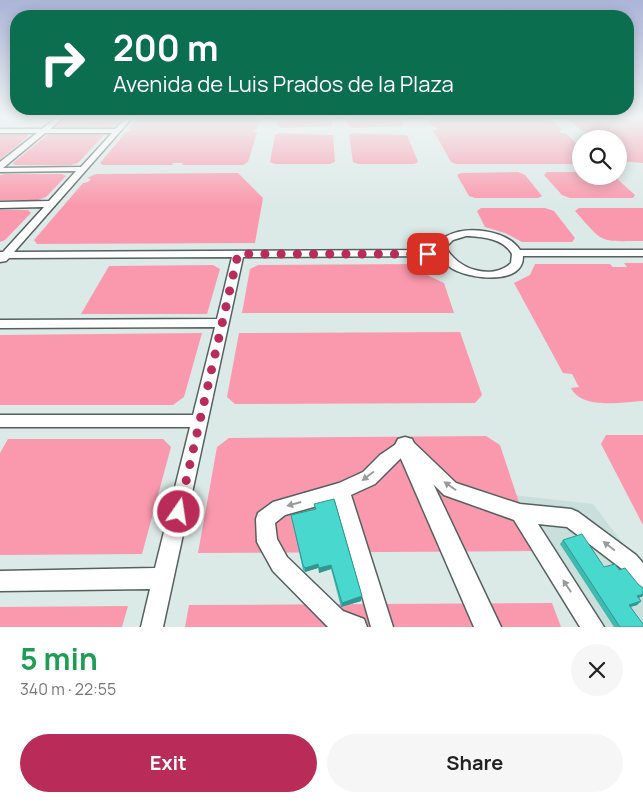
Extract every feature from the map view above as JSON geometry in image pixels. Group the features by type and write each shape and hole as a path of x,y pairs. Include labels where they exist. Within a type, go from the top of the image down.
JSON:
{"main road":[{"path":"405,445 488,627"}],"street":[{"path":"0,166 23,147"},
{"path":"2,257 103,147"},
{"path":"0,170 83,169"},
{"path":"0,205 51,204"},
{"path":"2,257 442,254 453,265 484,274 508,271 516,266 519,260 517,253 502,240 466,233 449,238 443,242 442,254"},
{"path":"517,253 643,252"},
{"path":"152,627 238,254"},
{"path":"0,324 223,323"},
{"path":"0,421 200,421"},
{"path":"356,627 336,618 280,564 267,542 265,519 280,508 341,491 369,478 386,460 405,445 450,489 520,514 572,518 628,562 643,580"},
{"path":"341,491 382,627"},
{"path":"520,514 594,627"},
{"path":"0,581 163,578"}],"shaded area":[{"path":"0,147 15,147 0,159"},
{"path":"32,147 93,147 78,163 71,165 15,165 13,163"},
{"path":"113,147 252,147 248,162 243,165 182,165 183,163 173,163 172,165 103,165 100,163"},
{"path":"273,147 334,147 335,162 330,164 275,164 270,162"},
{"path":"351,147 412,147 418,162 414,164 358,164 353,162"},
{"path":"443,147 572,147 572,164 456,164 451,162"},
{"path":"627,147 643,147 643,163 627,162"},
{"path":"518,172 525,175 542,196 538,198 475,198 469,196 457,175 461,173"},
{"path":"547,172 572,172 572,185 624,185 635,195 633,198 570,198 562,195 544,175"},
{"path":"238,173 263,198 255,243 37,244 34,240 83,183 91,179 87,178 96,174"},
{"path":"62,174 66,176 46,197 38,200 0,200 0,175"},
{"path":"481,208 545,208 554,211 575,238 572,242 522,242 505,233 485,227 477,211"},
{"path":"579,208 643,208 643,241 604,239 592,230 575,211"},
{"path":"0,210 28,210 31,213 5,240 0,242"},
{"path":"624,263 643,263 643,401 593,402 576,395 571,388 579,387 572,374 563,373 514,283 530,275 535,264 610,264 613,267 627,267"},
{"path":"416,264 429,276 444,283 454,313 242,313 250,269 258,265"},
{"path":"213,265 220,269 207,314 81,314 109,266"},
{"path":"460,332 482,395 475,403 235,404 227,397 239,333"},
{"path":"202,333 184,397 173,405 0,405 0,335"},
{"path":"606,435 643,435 643,525 601,444"},
{"path":"486,436 500,445 535,551 198,553 217,447 229,438"},
{"path":"8,439 163,439 171,447 142,554 0,555 0,453"},
{"path":"485,492 593,504 643,570 643,627 581,627 519,523"},
{"path":"552,603 561,627 185,627 189,605"},
{"path":"128,606 122,627 0,627 0,607"}],"building":[{"path":"334,499 362,596 342,603 331,565 319,568 318,564 305,568 303,565 291,515 316,509 314,504"},
{"path":"582,534 604,567 615,564 619,570 625,568 643,588 643,594 637,596 641,601 629,605 643,624 643,627 620,627 563,540"}],"route":[{"path":"179,512 238,254 428,254"}]}
